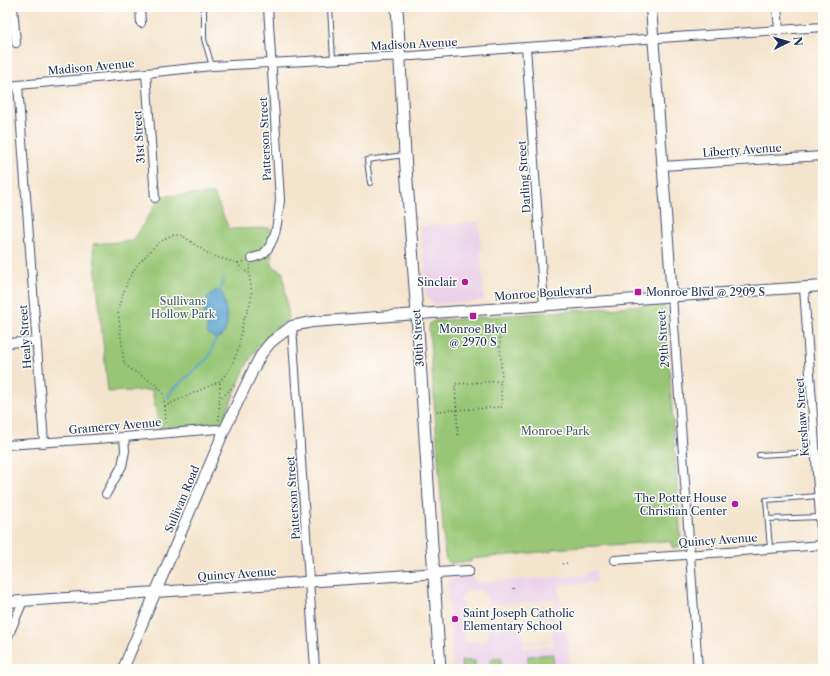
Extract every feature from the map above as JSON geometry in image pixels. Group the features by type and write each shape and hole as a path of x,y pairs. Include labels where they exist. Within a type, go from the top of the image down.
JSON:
{"main road":[{"name":"30th Street","path":"397,7 405,154 440,669"}],"street":[{"path":"13,7 16,43"},
{"path":"140,7 141,23"},
{"name":"Patterson Street","path":"252,258 262,255 271,243 278,216 280,200 268,7"},
{"name":"29th Street","path":"651,7 698,669"},
{"path":"777,7 779,29"},
{"name":"Madison Avenue","path":"7,86 146,74 212,66 400,57 823,27"},
{"name":"Darling Street","path":"526,47 544,305"},
{"name":"31st Street","path":"146,74 155,198"},
{"name":"Healy Street","path":"18,85 44,443"},
{"name":"Liberty Avenue","path":"662,166 823,156"},
{"name":"Monroe Boulevard","path":"271,342 292,326 312,322 823,286"},
{"name":"Kershaw Street","path":"804,288 822,545"},
{"name":"Patterson Street","path":"292,326 315,669"},
{"path":"7,343 36,341"},
{"name":"Sullivan Road","path":"123,669 224,431 255,366 262,353 271,342"},
{"name":"Gramercy Avenue","path":"7,445 217,429 224,431"},
{"path":"106,494 122,466 125,451 124,437"},
{"name":"Quincy Avenue","path":"616,560 822,545"},
{"name":"Quincy Avenue","path":"7,602 468,571"},
{"path":"7,639 23,602"}],"lane":[{"path":"204,7 204,39 212,66"},
{"path":"330,7 333,60"},
{"path":"370,183 367,160 405,154"},
{"path":"759,456 816,452"},
{"path":"770,548 766,500 819,496"},
{"path":"768,519 820,516"}],"path":[{"path":"166,423 165,406 162,393 156,386 127,368 124,363 118,311 128,280 137,265 153,248 163,240 176,235 187,238 213,256 238,263 252,258"},
{"path":"165,406 220,381 229,370 238,349 243,322 251,297 248,273 252,258"},
{"path":"238,263 241,268 248,273"},
{"path":"437,411 502,407 499,323"},
{"path":"219,420 220,381"},
{"path":"458,435 455,384 500,381"},
{"path":"219,400 236,384"},
{"path":"562,564 568,563"}],"shaded area":[{"path":"479,222 484,301 434,304 428,299 426,293 421,226"},
{"name":"Saint Joseph Catholic Elementary School","path":"596,568 600,626 567,629 570,669 554,669 553,654 528,656 529,669 501,669 500,658 490,659 490,669 475,669 475,661 461,661 462,669 453,669 447,586 450,579 471,577 476,581 481,582 585,575","holes":["597,583 599,626 552,630 553,646 523,649 523,644 547,642 547,640 543,640 542,642 523,642 522,624 490,626 489,617 487,617 489,633 488,641 465,642 465,640 463,640 464,630 462,624 464,624 462,614 463,604 461,604 460,599 462,599 462,596 465,596 465,591 482,590 482,595 485,594 485,597 487,597 487,614 489,614 489,605 555,599 556,613 549,613 549,616 545,616 547,638 546,618 561,616 559,585"]}],"green space":[{"name":"Sullivans Hollow Park","path":"214,194 229,229 270,228 272,265 283,273 289,320 268,335 253,354 221,422 218,424 159,428 152,390 108,392 93,244 133,241 161,196"},
{"name":"Monroe Park","path":"659,304 665,309 681,542 680,546 673,548 669,541 554,549 551,551 471,559 471,562 450,563 445,556 429,328 430,323 434,321"},
{"path":"553,654 554,669 529,669 528,656"},
{"path":"501,658 501,669 490,669 490,659"},
{"path":"461,661 475,661 475,669 462,669"}],"water":[{"path":"215,291 220,291 223,295 227,320 225,331 216,339 207,333 206,330 208,321 204,312 206,300"}],"waterway":[{"path":"220,291 224,278"},
{"path":"168,398 171,391 209,357 216,339"}],"place":[{"name":"Sinclair","path":"465,282"},
{"name":"Monroe Blvd @ 2909 S","path":"638,292"},
{"name":"Monroe Blvd @ 2970 S","path":"473,316"},
{"name":"The Potter House Christian Center","path":"735,504"},
{"name":"Saint Joseph Catholic Elementary School","path":"455,619"}]}
